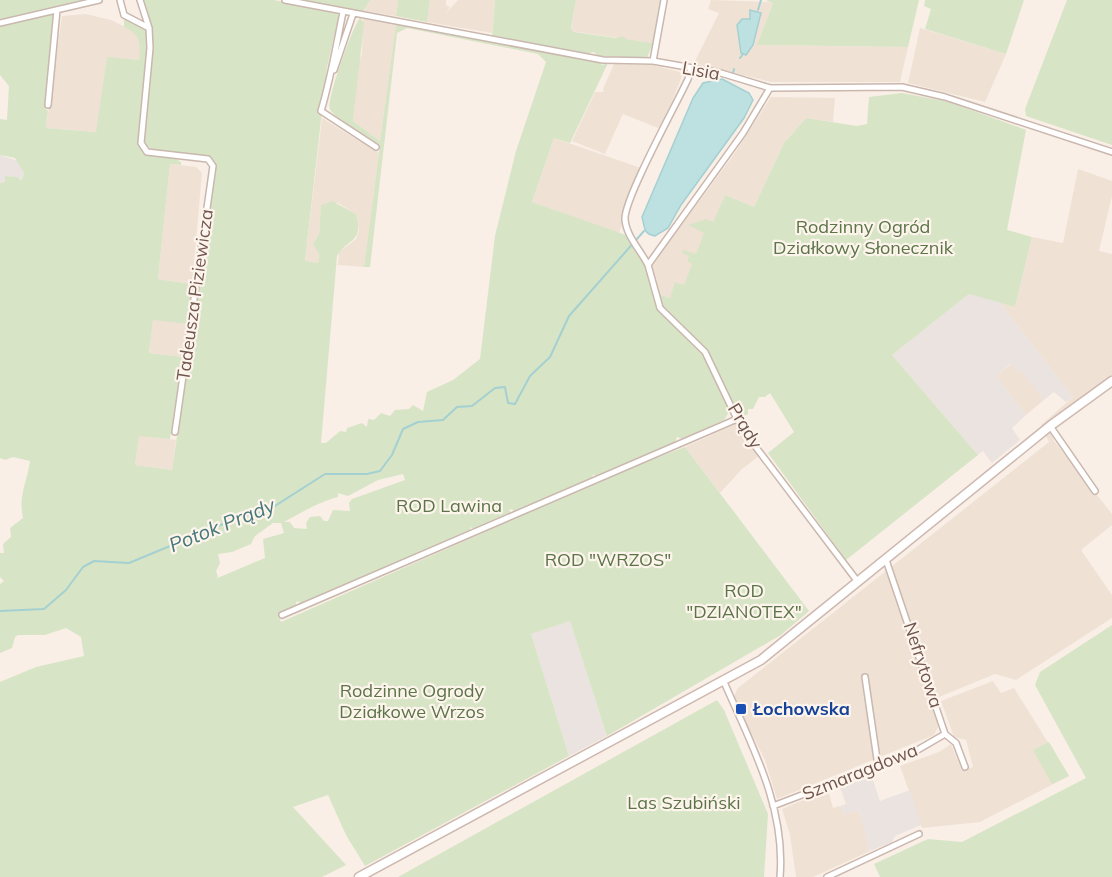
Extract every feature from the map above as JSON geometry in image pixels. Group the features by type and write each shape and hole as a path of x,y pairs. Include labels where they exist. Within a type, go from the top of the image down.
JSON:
{"main road":[{"path":"359,877 395,860 724,682 771,652 1050,426 1112,381"}],"street":[{"path":"0,23 99,0"},
{"path":"120,0 124,15 149,28"},
{"path":"140,0 149,28"},
{"name":"Lisia","path":"285,0 603,60 653,61 721,73 770,88 902,87 945,97 1112,152"},
{"path":"653,61 664,0"},
{"path":"48,105 57,10"},
{"path":"332,75 332,62 343,12"},
{"path":"353,14 321,111 376,147"},
{"name":"Tadeusza Piziewicza","path":"149,28 150,48 141,143 147,152 208,159 213,166 175,432"},
{"name":"Prądy","path":"691,69 643,171 625,216 627,231 648,265 660,308 705,352 738,419 858,582"},
{"path":"648,265 743,134 770,88"},
{"path":"282,615 738,419"},
{"path":"1050,426 1095,491"},
{"name":"Nefrytowa","path":"886,560 945,734 956,743 965,767"},
{"path":"866,677 878,766"},
{"path":"724,682 763,770 779,837 780,877"},
{"name":"Szmaragdowa","path":"773,806 914,752 945,734"},
{"path":"827,877 919,834"}],"shaded area":[{"path":"370,0 398,0 396,16 364,11"},
{"path":"430,0 446,0 446,5 450,7 445,14 458,0 495,0 492,33 427,22"},
{"path":"576,0 661,0 653,43 571,31"},
{"path":"711,0 773,2 758,45 908,47 900,82 771,82 694,63 719,13 708,9"},
{"path":"86,14 111,20 135,32 141,43 139,60 107,58 97,132 46,128 62,16"},
{"path":"363,18 396,24 380,141 353,121 358,63 362,54"},
{"path":"920,28 1006,54 985,102 908,83"},
{"path":"614,64 652,65 680,72 682,76 663,124 658,128 623,114 605,154 572,141 595,92 604,92 603,89"},
{"path":"771,97 835,98 833,122 806,118 784,143 754,207 725,195 683,293 673,299 661,295 651,266 732,157"},
{"path":"322,118 379,153 364,267 338,265 339,252 356,239 359,231 356,214 338,203 321,206 319,234 314,242 319,254 318,263 305,262"},
{"path":"554,138 641,168 619,233 532,202"},
{"path":"0,155 18,161 24,173 20,182 18,177 5,176 6,182 0,183"},
{"path":"170,164 196,167 202,173 192,284 158,279"},
{"path":"1078,169 1112,181 1112,196 1099,251 1112,254 1112,381 1050,426 1054,441 1112,514 1112,525 1081,550 1112,595 1112,618 1016,680 995,674 934,699 941,721 934,735 777,799 765,760 733,698 738,688 1049,442 1041,425 1073,397 999,302 1015,307 1032,237 1063,243"},
{"path":"969,294 999,302 1073,397 1066,402 1054,392 1044,400 1022,372 1010,364 996,376 1026,415 1012,428 1020,440 992,463 983,451 978,455 892,355"},
{"path":"153,319 187,324 183,357 149,353"},
{"path":"1011,364 1018,371 1022,371 1044,400 1026,415 996,376"},
{"path":"736,424 760,455 741,470 720,493 685,447"},
{"path":"139,435 176,440 172,470 135,465"},
{"path":"570,621 607,736 569,756 531,634"},
{"path":"993,681 1001,693 1014,688 1069,776 980,822 922,828 900,766 939,752 951,744 962,771 973,767 966,740 954,737 941,701"},
{"path":"872,777 880,801 910,790 921,825 895,836 892,842 870,851 859,810 844,815 840,806 846,804 840,787"},
{"path":"828,790 833,808 840,806 844,815 859,810 870,851 813,877 796,877 790,835 782,809"}],"green space":[{"path":"0,0 83,0 0,20"},
{"path":"143,0 274,0 334,12 297,0 370,0 363,12 335,12 339,16 327,67 305,261 318,263 319,254 313,244 319,234 321,205 332,201 356,214 358,231 354,239 337,256 321,443 326,443 340,431 346,432 347,428 362,423 367,427 368,419 374,420 381,413 390,416 395,410 409,409 413,405 423,411 427,392 453,380 480,359 495,236 516,151 546,62 538,54 407,28 397,33 370,267 364,267 380,145 352,128 330,109 332,92 341,63 360,18 364,23 353,121 380,141 396,24 597,61 602,65 608,63 570,143 554,138 532,202 629,236 645,254 648,274 653,276 661,295 670,298 675,282 684,285 692,264 687,261 689,256 682,253 683,250 696,254 704,233 688,225 706,219 713,222 725,195 754,207 784,143 806,118 857,126 867,124 869,97 902,93 949,102 1026,130 1007,230 1032,237 1015,307 969,294 892,355 978,455 846,560 768,453 794,432 770,393 765,397 759,397 753,409 748,409 748,414 738,419 725,385 729,412 724,420 683,439 677,437 675,443 597,477 593,474 592,479 514,512 512,509 509,510 511,513 474,530 471,527 470,531 300,605 299,601 296,602 296,607 278,615 281,622 623,471 685,447 809,611 781,635 607,736 570,621 531,634 569,756 365,866 346,835 328,795 293,807 346,865 322,877 0,877 0,682 36,667 84,656 81,637 66,628 45,635 18,635 15,637 12,648 0,653 0,584 4,581 0,577 0,553 4,553 3,544 11,537 10,528 23,518 22,496 30,461 13,457 5,460 0,458 0,183 5,182 5,176 18,177 21,181 24,173 15,158 0,155 0,119 7,120 9,86 0,75 0,25 51,14 55,16 45,108 48,111 46,128 96,132 107,57 139,60 138,40 124,27 124,19 146,30 148,42 139,145 145,153 181,162 181,165 170,164 158,279 191,284 193,270 197,278 187,324 153,320 149,353 183,357 187,334 170,439 139,436 135,465 172,470 209,220 214,167 212,159 157,152 144,142 153,41","holes":["403,474 405,480 352,499 349,503 350,511 333,510 328,521 324,521 320,516 310,517 306,523 307,529 294,528 290,522 284,522 316,505 338,497 338,493 348,496 378,480","273,523 281,523 284,533 263,539 265,558 215,579 218,577 216,571 220,563 218,554 232,552 251,544 255,536"]},
{"path":"398,0 430,0 427,22 396,16"},
{"path":"495,0 576,0 571,29 574,32 616,38 623,36 626,39 653,43 647,58 598,56 594,52 583,54 492,37"},
{"path":"766,0 919,0 908,47 757,45 773,3"},
{"path":"925,0 1024,0 1006,54 925,29 931,9 924,6"},
{"path":"1067,0 1112,0 1112,145 1026,116 1025,109"},
{"path":"1112,625 1112,877 880,877 874,864 928,839 962,842 1086,778 1035,685 1040,672"},
{"name":"Las Szubiński","path":"717,700 724,710 768,814 764,877 398,877"},
{"path":"1049,742 1069,776 1052,784 1033,750"}],"water":[{"path":"750,10 761,13 753,45 746,55 741,53 737,25 742,19 750,19"},
{"path":"722,79 749,93 753,100 744,118 681,205 668,228 655,236 648,234 642,217 693,98 703,83"}],"waterway":[{"name":"Potok Prądy","path":"758,10 761,0"},
{"path":"740,58 743,54"},
{"name":"Potok Prądy","path":"733,73 734,69"},
{"name":"Potok Prądy","path":"0,611 44,609 66,590 83,567 94,561 129,563 240,517 267,511 325,474 367,474 380,471 392,455 403,429 418,422 443,420 457,407 472,406 495,388 505,387 508,403 515,404 530,376 550,357 569,316 644,231"}],"place":[{"name":"Łochowska","path":"741,709"}],"park label":[{"name":"Rodzinny Ogród Działkowy Słonecznik","path":"863,237"},
{"name":"ROD Lawina","path":"449,506"},
{"name":"ROD \"WRZOS\"","path":"608,560"},
{"name":"ROD \"DZIANOTEX\"","path":"744,601"},
{"name":"Rodzinne Ogrody Działkowe Wrzos","path":"412,701"}]}
